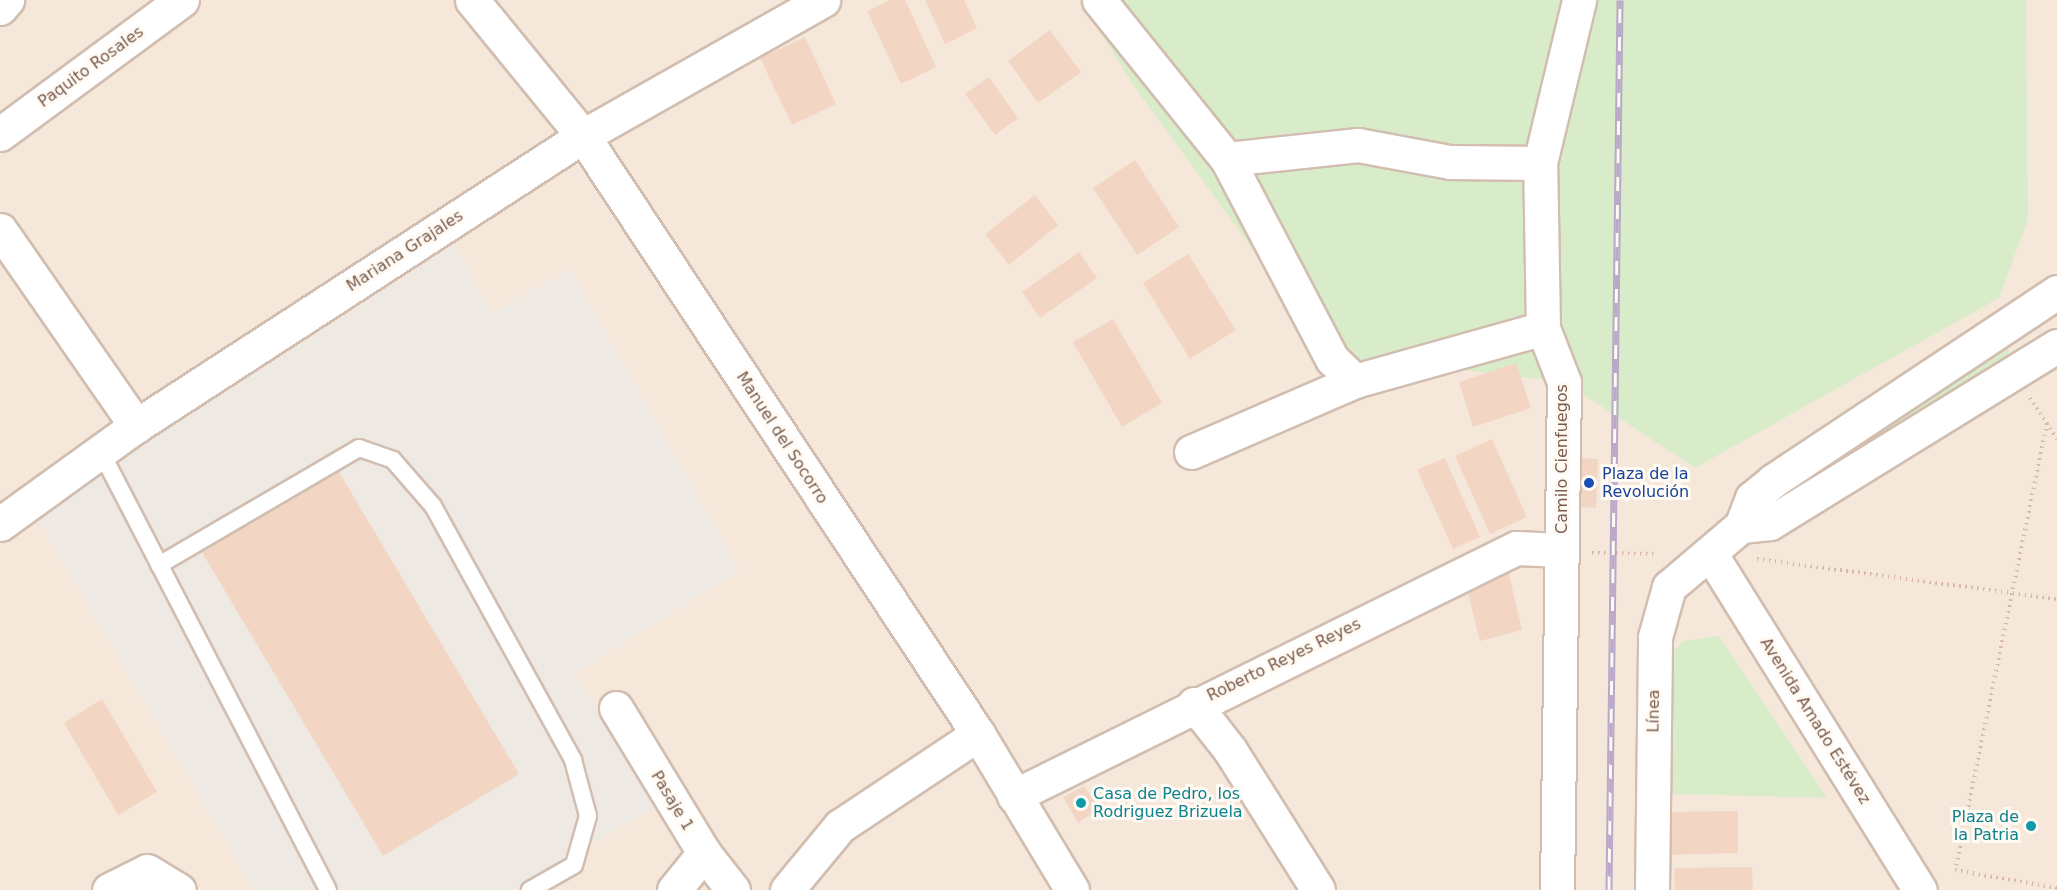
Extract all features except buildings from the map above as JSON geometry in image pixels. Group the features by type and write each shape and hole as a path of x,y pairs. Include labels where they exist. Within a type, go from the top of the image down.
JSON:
{"street":[{"path":"0,8 7,0"},
{"name":"Paquito Rosales","path":"0,134 182,0"},
{"name":"Manuel del Socorro","path":"471,0 583,136 978,734 1072,890"},
{"name":"Mariana Grajales","path":"0,524 136,426 583,136 823,0"},
{"path":"1099,0 1227,159 1332,359 1355,381"},
{"name":"Camilo Cienfuegos","path":"1557,890 1564,382 1543,328 1540,163 1579,0"},
{"path":"1227,159 1358,145 1450,162 1540,163"},
{"path":"0,230 136,426"},
{"path":"2057,291 1773,481 1752,498 1741,526 1770,524 2057,346"},
{"path":"1191,452 1355,381 1543,328"},
{"name":"Línea","path":"1652,890 1655,637 1669,587 1741,526"},
{"name":"Roberto Reyes Reyes","path":"1014,796 1194,704 1516,548 1562,550"},
{"name":"Avenida Amado Estévez","path":"1710,553 1920,890"},
{"path":"1194,704 1230,750 1318,890"},
{"name":"Pasaje 1","path":"616,708 705,853 733,890"},
{"path":"787,890 840,826 978,734"},
{"path":"674,890 705,853"},
{"path":"109,890 147,871 179,890"}],"lane":[{"path":"159,565 359,448 393,460 434,506 573,760 588,816 574,865 530,890"},
{"path":"100,452 328,890"}],"path":[{"path":"2028,394 2057,439"},
{"path":"2047,423 1955,870 2057,888"},
{"path":"1562,550 1614,554 1710,553 2057,598"}],"shaded area":[{"path":"0,0 2057,0 2057,890 0,890"},
{"path":"454,245 492,312 570,269 740,571 574,673 658,806 513,890 254,890 35,515"}],"green space":[{"path":"1080,0 2026,0 2028,219 1999,298 1695,468 1564,382 1444,368 1326,369 1262,262 1134,86"},
{"path":"2007,349 2012,358 1773,507 1766,497"},
{"path":"1719,636 1827,798 1673,794 1670,683 1673,651 1684,641"}],"railway":[{"path":"1609,890 1620,0"}],"place":[{"name":"Plaza de la Revolución","path":"1589,483"},
{"name":"Casa de Pedro, los Rodriguez Brizuela","path":"1081,803"},
{"name":"Plaza de la Patria","path":"2031,826"}]}
